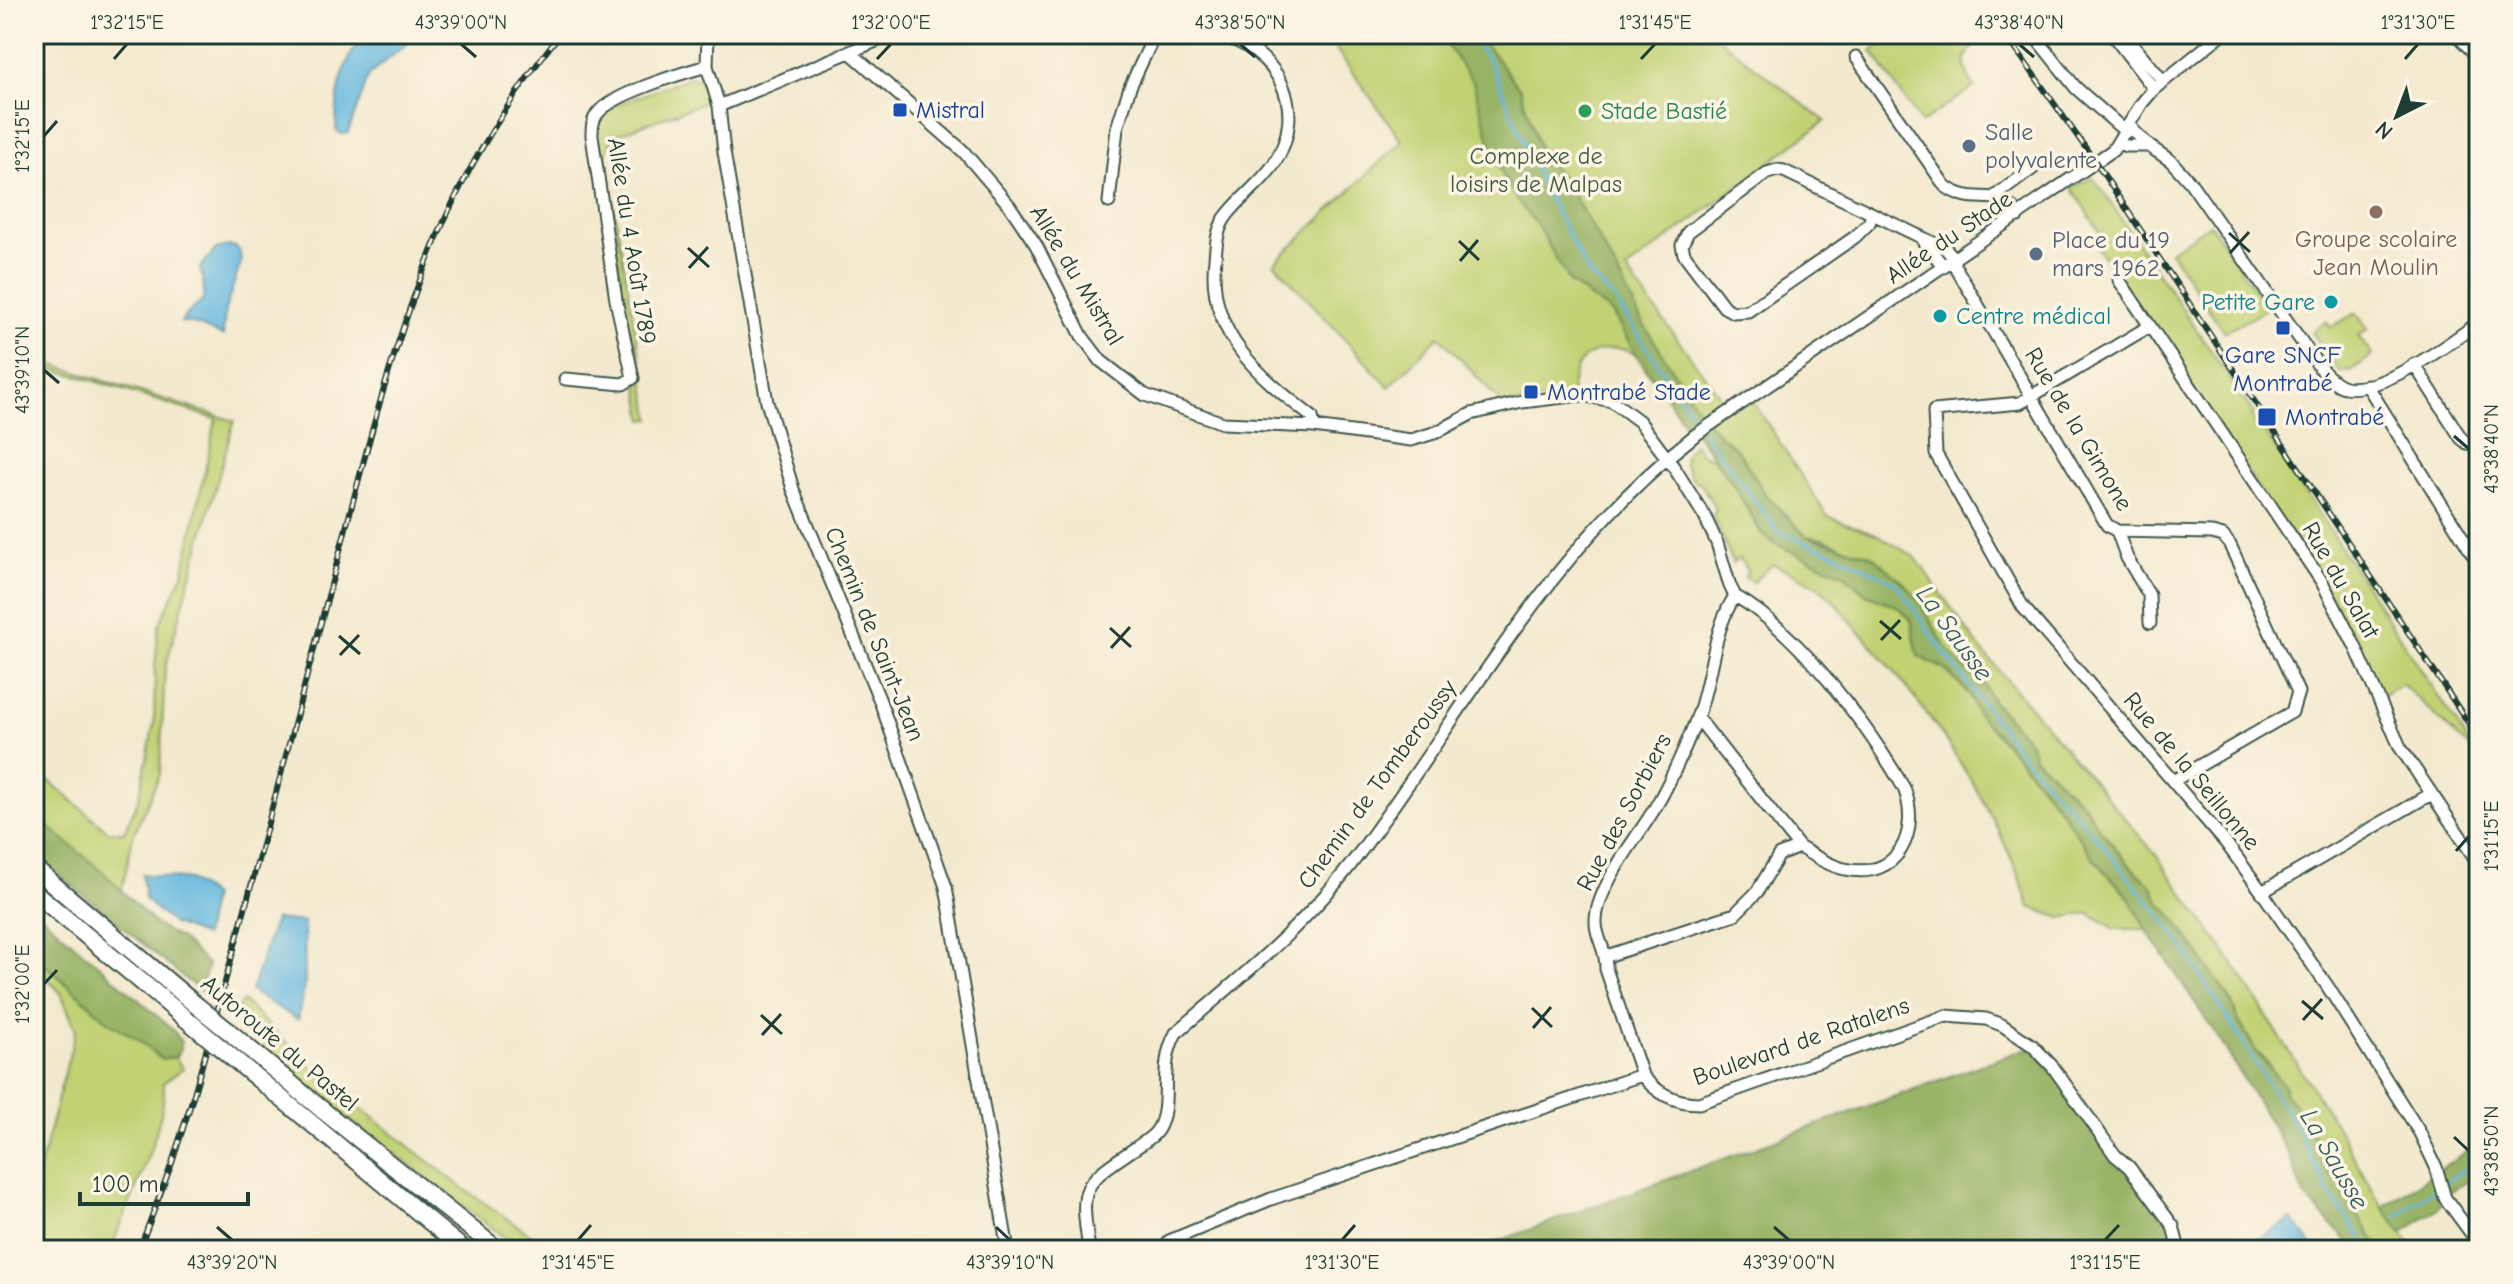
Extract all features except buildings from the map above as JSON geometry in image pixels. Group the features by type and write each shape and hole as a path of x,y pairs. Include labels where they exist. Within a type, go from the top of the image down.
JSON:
{"highway":[{"name":"Autoroute du Pastel","path":"34,868 338,1123 498,1250"},
{"name":"Autoroute du Pastel","path":"34,892 464,1250"}],"main road":[{"path":"2458,34 2479,56"}],"street":[{"path":"719,106 893,34"},
{"path":"1109,202 1117,128 1130,87 1155,34"},
{"path":"1215,34 1246,44 1273,68 1286,95 1288,119 1287,136 1273,165 1224,220 1218,236 1213,285 1218,308 1246,360 1261,377 1312,417 1314,427"},
{"path":"2033,34 2071,83 2171,161 2203,199 2320,368 2343,386 2367,385 2414,364 2479,322"},
{"path":"2112,34 2158,85"},
{"path":"2124,34 2158,85"},
{"name":"Allée du Stade","path":"1666,458 2119,143 2142,103 2158,85 2222,34"},
{"name":"Chemin de Saint-Jean","path":"712,36 707,66 719,106 724,152 771,416 793,489 880,701 946,887 1008,1250"},
{"name":"Allée du Mistral","path":"851,53 963,151 1009,205 1036,245 1082,336 1101,361 1145,395 1223,423 1314,427 1411,440 1484,411 1534,399 1581,395 1612,401 1625,409 1639,421 1666,458"},
{"path":"1856,57 1945,186 1965,198 1994,197 2008,203 2018,216"},
{"name":"Allée du 4 Août 1789","path":"565,379 623,384 633,378 616,300 592,136 594,118 607,105 649,86 707,66"},
{"path":"2119,143 2149,146"},
{"path":"1994,197 2036,166"},
{"path":"1777,170 1873,214 1855,237 1748,311 1739,313 1724,307 1684,254 1682,245 1688,232 1767,173 1777,170"},
{"name":"Rue de la Gimone","path":"1873,214 1920,238 1950,262 2107,525 2117,531 2212,533 2223,536 2230,545 2298,692 2292,712 2173,781"},
{"name":"Rue du Salat","path":"2119,280 2322,582 2355,646 2400,747 2479,864"},
{"path":"2032,395 2150,326"},
{"path":"2414,364 2461,438 2467,443 2479,445"},
{"path":"2367,385 2479,563"},
{"name":"Rue de la Seillonne","path":"2032,395 2020,403 1934,411 1936,454 2023,607 2226,843 2262,892 2354,1026 2420,1133 2436,1167 2445,1198 2479,1244"},
{"path":"1666,458 1705,517 1735,596 1752,605 1837,689 1894,771 1910,805 1911,821 1903,848 1883,866 1858,870 1845,869 1799,847 1697,717"},
{"name":"Chemin de Tomberoussy","path":"1089,1250 1083,1207 1088,1186 1106,1168 1157,1132 1164,1106 1168,1047 1176,1033 1317,905 1358,855 1553,577 1631,489 1666,458"},
{"path":"2117,531 2127,558 2149,595 2150,623"},
{"name":"Rue des Sorbiers","path":"1642,1075 1606,969 1607,956 1596,931 1598,905 1658,804 1697,717 1725,612 1735,596"},
{"path":"2262,892 2431,794"},
{"path":"1607,956 1735,914 1757,892 1779,855 1799,847"},
{"name":"Boulevard de Ratalens","path":"1642,1075 1659,1092 1672,1099 1699,1103 1933,1019 1946,1016 1986,1019 2002,1025 2033,1046 2053,1067 2115,1155 2129,1167 2173,1226 2179,1250"},
{"path":"1169,1241 1271,1199 1642,1075"}],"green space":[{"name":"Complexe de loisirs de Malpas","path":"1325,34 1713,34 1825,121 1626,270 1725,403 1745,389 1828,517 1876,534 1915,557 1980,648 2156,855 2235,966 2331,1117 2377,1198 2414,1250 2381,1250 2339,1181 2330,1173 2323,1146 2306,1127 2300,1111 2285,1094 2268,1063 2256,1051 2231,1001 2174,918 2160,903 2151,885 2131,867 2097,826 2085,806 2034,757 2029,741 1993,702 1985,686 1958,662 1940,638 1919,600 1871,555 1806,536 1765,494 1738,450 1702,416 1664,357 1648,372 1638,357 1630,352 1615,349 1598,351 1590,354 1577,367 1571,395 1504,406 1439,336 1389,387 1274,263 1402,141"},
{"path":"1439,34 1478,34 1520,89 1542,155 1564,179 1641,320 1702,416 1738,450 1765,494 1806,536 1871,555 1903,582 1919,600 1940,638 1958,662 1985,686 1993,702 2029,741 2034,757 2085,806 2097,826 2131,867 2151,885 2160,903 2174,918 2231,1001 2256,1051 2285,1087 2285,1094 2300,1111 2306,1128 2324,1146 2330,1173 2339,1180 2349,1202 2381,1250 2356,1250 2304,1196 2288,1153 2223,1045 2146,929 2129,897 2094,859 2059,808 2016,755 1978,715 1969,694 1945,669 1918,656 1911,620 1899,607 1866,594 1844,574 1775,544 1762,533 1731,481 1692,428 1685,424 1637,356 1612,313 1570,283 1537,225 1517,201 1503,176 1473,82"},
{"path":"1882,34 1985,34 1992,41 1975,47 1966,57 1966,71 1974,87 1921,123 1872,51 1886,42"},
{"path":"690,77 704,84 708,101 621,133 612,139 605,156 651,419 644,420 597,120 610,107"},
{"path":"2093,177 2254,414 2251,416 2259,423 2477,755 2402,684 2378,698 2333,601 2096,245 2102,236 2072,188"},
{"path":"2210,224 2267,308 2224,332 2170,251"},
{"path":"2356,313 2368,329 2359,336 2373,355 2352,370 2340,372 2312,332 2326,321 2331,327"},
{"path":"34,359 234,421 165,669 160,774 133,836 122,890 34,815 34,768 108,831 124,832 139,798 154,724 159,625 183,574 216,419 34,365"},
{"path":"1695,444 1703,455 1712,457 1731,481 1761,533 1775,544 1844,574 1866,594 1899,607 1911,620 1918,656 1944,669 1969,694 1979,715 2016,755 2059,808 2094,859 2129,897 2146,929 2115,929 2089,913 2061,918 2030,907 1999,832 1959,760 1911,693 1842,610 1817,586 1773,564 1753,582 1744,577 1748,573 1740,558 1733,563 1713,515 1716,509 1701,484 1692,479 1684,463 1686,452"},
{"path":"34,815 104,873 156,925 181,939 208,965 200,991 34,854"},
{"path":"34,909 173,1030 181,1041 181,1050 175,1057 162,1059 108,1021 34,955"},
{"path":"34,955 108,1021 139,1040 161,1059 175,1057 183,1069 163,1083 164,1098 153,1140 110,1250 34,1250 34,1189 76,1030 61,993 34,964"},
{"path":"243,1001 325,1080 464,1189 553,1250 521,1250 338,1111 231,1016"},
{"path":"2033,1046 2173,1226 2179,1250 1474,1250"},
{"path":"2479,1143 2479,1173 2450,1192 2438,1208 2402,1233 2383,1207"}],"water":[{"path":"366,34 419,34 369,75 348,133 342,134 336,130 342,79 351,55"},
{"path":"236,247 240,252 241,263 225,310 223,336 192,323 181,322 204,298 200,268 216,249"},
{"path":"142,874 189,880 212,896 204,936 173,924 145,900"},
{"path":"275,919 304,922 305,983 298,1020 251,991"},
{"path":"2292,1219 2313,1247 2308,1250 2240,1250"}],"waterway":[{"name":"La Sausse","path":"1469,34 1490,62 1542,185 1589,274 1615,300 1701,428"},
{"name":"La Sausse","path":"1705,434 1779,532 1844,557 1897,584 1937,643 2024,758 2097,838 2174,933 2299,1132 2328,1191 2370,1250"},
{"path":"2446,1182 2479,1160"},
{"path":"2396,1216 2440,1186"}],"railway":[{"path":"139,1250 193,1097 363,462 404,324 438,235 463,182 508,106 560,34"},
{"path":"2005,34 2092,157 2479,739"}],"place":[{"name":"Mistral","path":"900,110"},
{"name":"Stade Bastié","path":"1585,111"},
{"name":"Salle polyvalente","path":"1969,146"},
{"name":"Groupe scolaire Jean Moulin","path":"2376,212"},
{"name":"Place du 19 mars 1962","path":"2036,254"},
{"name":"Petite Gare","path":"2331,302"},
{"name":"Centre médical","path":"1940,316"},
{"name":"Gare SNCF Montrabé","path":"2283,328"},
{"name":"Montrabé Stade","path":"1531,392"},
{"name":"Montrabé","path":"2267,417"}]}
